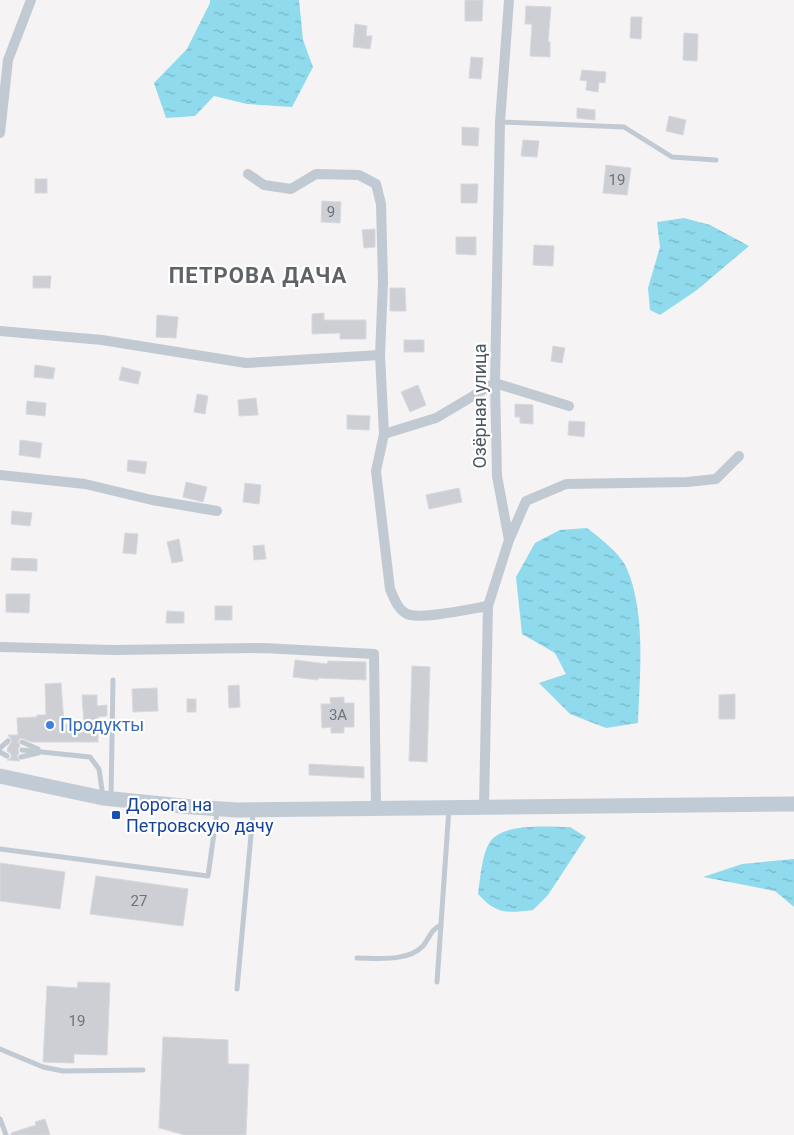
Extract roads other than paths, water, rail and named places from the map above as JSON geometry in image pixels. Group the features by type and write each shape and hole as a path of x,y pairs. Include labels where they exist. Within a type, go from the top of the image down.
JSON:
{"main road":[{"path":"0,776 107,798 254,810 794,804"}],"street":[{"path":"0,133 8,60 31,0"},
{"name":"Озёрная улица","path":"484,807 488,606 508,540 497,476 495,383 500,122 509,0"},
{"path":"248,174 264,185 291,189 316,174 359,175 376,184 381,204 383,282 380,355 384,434 376,471 390,590 396,604 406,614 420,616 488,606"},
{"path":"0,331 102,340 246,363 380,355"},
{"path":"384,434 436,418 495,383 569,406"},
{"path":"508,540 526,502 566,484 687,482 716,479 739,456"},
{"path":"0,475 85,484 152,500 217,511"},
{"path":"0,647 114,650 264,648 374,654 376,808"}],"lane":[{"path":"500,122 624,127 672,157 716,160"},
{"path":"107,798 113,680"},
{"path":"0,749 8,741"},
{"path":"22,742 43,751"},
{"path":"0,749 7,749"},
{"path":"0,749 7,756"},
{"path":"22,750 90,756 100,769 107,798"},
{"path":"21,757 43,751"},
{"path":"0,849 208,876 217,808"},
{"path":"437,982 449,808"},
{"path":"237,989 249,846 254,810"},
{"path":"357,958 399,957 416,952 424,945 436,927 441,925"},
{"path":"0,1048 43,1067 63,1071 144,1070"},
{"path":"0,1119 6,1135"}],"water":[{"path":"210,0 299,0 303,40 313,67 292,107 247,104 214,96 195,116 166,118 154,83 187,49"},
{"path":"684,218 710,225 749,246 697,290 660,315 650,310 648,288 660,247 657,222"},
{"path":"587,528 610,547 624,563 633,587 637,605 640,645 638,723 606,728 570,714 539,683 566,674 555,653 522,634 516,577 535,543 560,530"},
{"path":"539,826 570,827 586,837 548,895 533,910 503,911 491,906 478,894 485,853 490,842 497,836 505,831 516,828"},
{"path":"794,859 794,907 775,891 703,877 742,864"}],"place":[{"name":"Продукты","path":"50,725"},
{"name":"Дорога на Петровскую дачу","path":"116,815"}],"district":[{"name":"ПЕТРОВА ДАЧА","path":"258,275"}]}
